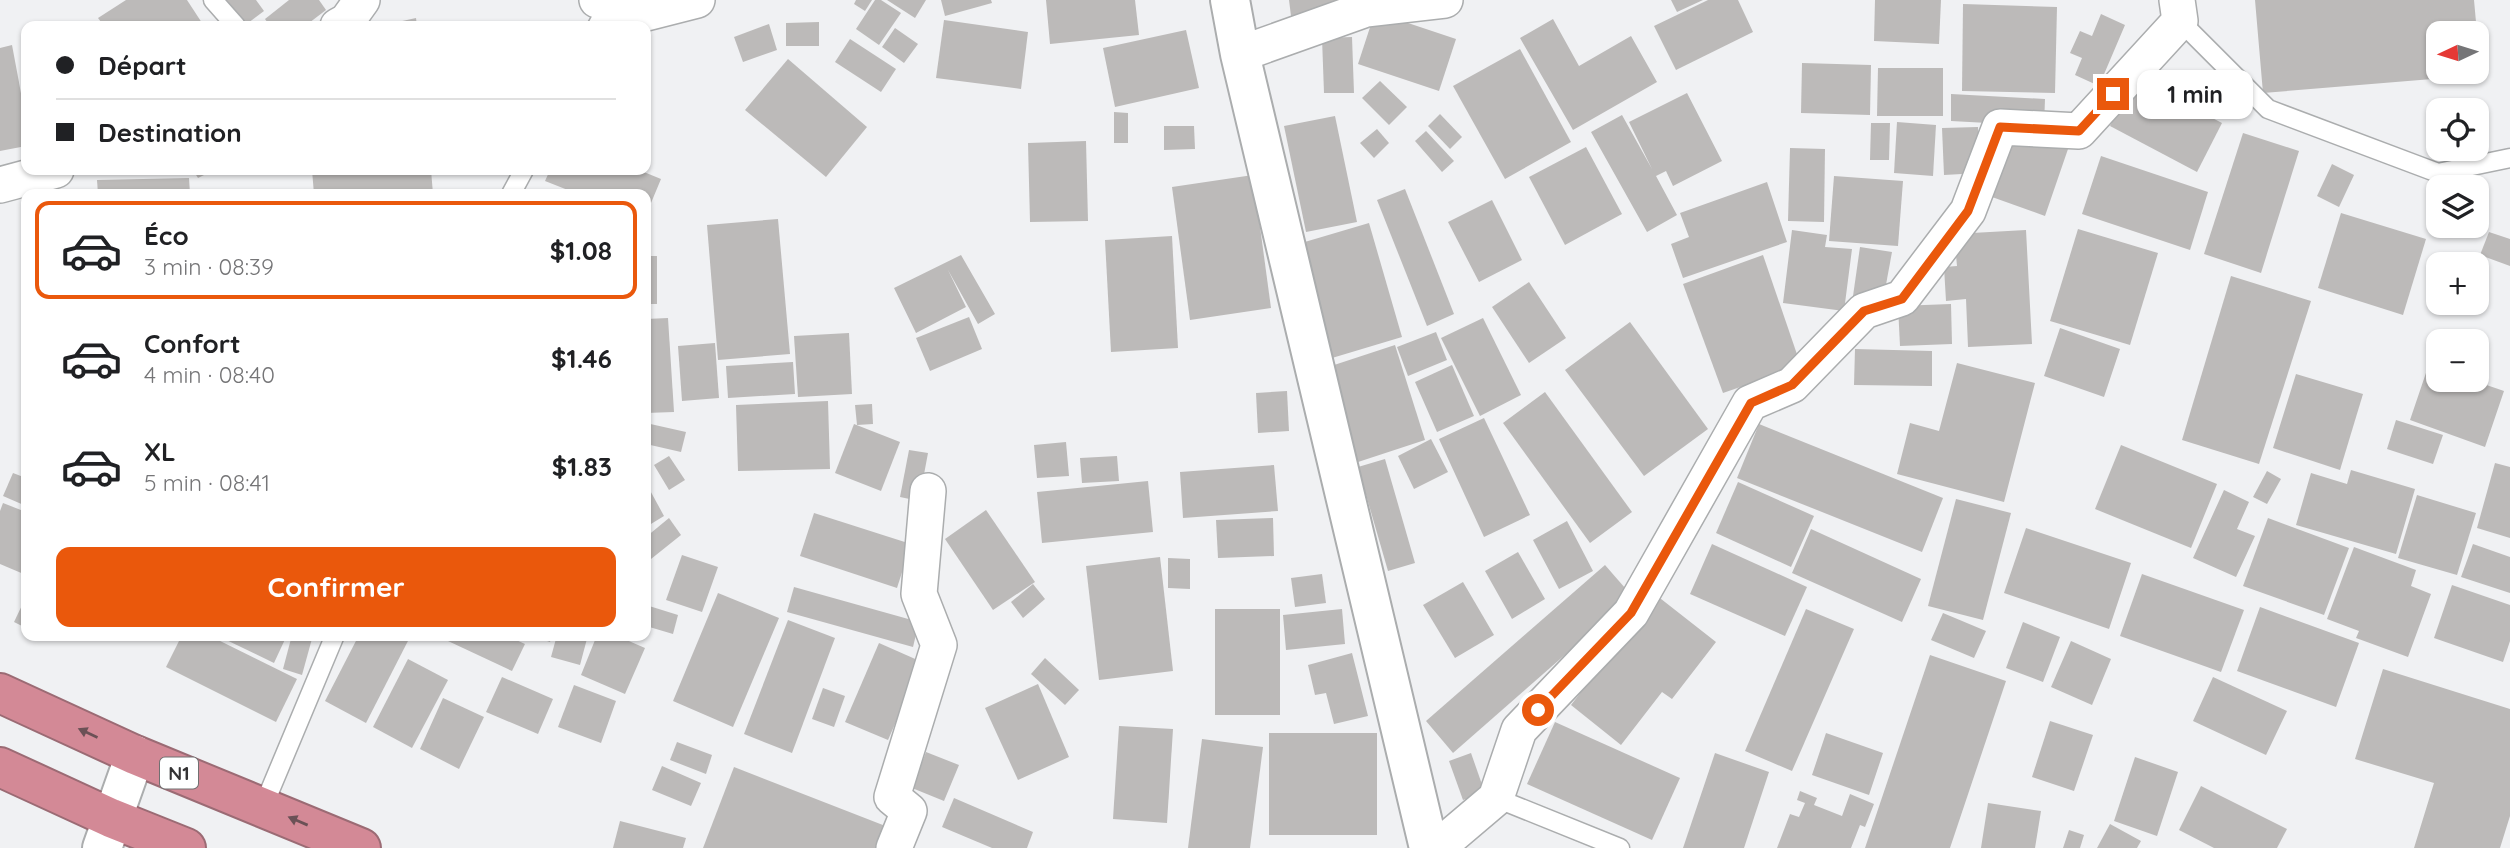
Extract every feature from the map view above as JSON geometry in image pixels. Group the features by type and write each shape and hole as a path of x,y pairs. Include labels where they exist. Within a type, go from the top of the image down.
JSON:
{"highway":[{"name":"N1","path":"0,693 135,755 361,848"},
{"path":"0,767 106,833 186,848"}],"street":[{"path":"347,21 362,0"},
{"path":"601,10 646,13 697,0"},
{"path":"1230,0 1240,54 1429,848"},
{"path":"1240,54 1366,9 1445,0"},
{"path":"1437,848 1496,798 1519,730 1631,613 1751,403 1792,385 1864,311 1902,299 1968,211 2000,127 2079,131 2178,11"},
{"path":"0,185 37,175"},
{"path":"894,848 909,810 892,797 939,645 919,594 928,491"},
{"path":"106,833 135,755"}],"lane":[{"path":"213,0 232,21"},
{"path":"2178,11 2268,109 2438,173 2510,158"},
{"path":"264,807 333,641"},
{"path":"1496,798 1620,848"}],"building":[{"path":"126,0 187,0 201,21 100,21 98,18"},
{"path":"222,0 256,0 264,11 251,21 240,21"},
{"path":"289,0 319,0 326,10 312,21 265,19"},
{"path":"856,0 872,0 865,11 854,4"},
{"path":"875,0 881,0 901,13 879,45 856,29"},
{"path":"887,0 926,0 915,18"},
{"path":"941,0 991,0 992,3 945,16"},
{"path":"1046,0 1135,0 1139,35 1050,44"},
{"path":"1289,0 1355,0 1356,8 1291,16"},
{"path":"1671,0 1703,0 1677,12"},
{"path":"1708,0 1738,0 1753,32 1676,70 1654,26"},
{"path":"1875,0 1941,0 1939,44 1874,41"},
{"path":"2255,0 2474,0 2476,21 2426,21 2426,80 2263,93"},
{"path":"1963,4 2057,7 2055,93 1962,91"},
{"path":"1375,12 1456,39 1439,91 1358,64"},
{"path":"2101,14 2125,25 2099,86 2075,75 2082,58 2070,53 2080,31 2092,36"},
{"path":"1553,19 1579,66 1631,36 1657,82 1573,130 1520,38"},
{"path":"944,20 1028,32 1021,89 936,78"},
{"path":"819,22 819,46 786,46 786,23"},
{"path":"769,24 777,50 743,62 734,37"},
{"path":"895,28 918,44 904,63 882,47"},
{"path":"1186,30 1199,88 1115,107 1103,48"},
{"path":"1352,37 1354,93 1324,93 1322,38"},
{"path":"850,39 896,69 881,92 835,62"},
{"path":"12,45 21,93 21,147 0,151 0,48"},
{"path":"1520,49 1571,142 1505,179 1453,86"},
{"path":"788,59 867,127 826,177 745,110"},
{"path":"1802,63 1871,65 1870,115 1801,113"},
{"path":"1878,68 1943,68 1943,116 1877,116"},
{"path":"2135,78 2222,123 2197,172 2110,126"},
{"path":"1380,81 1407,107 1389,125 1362,98"},
{"path":"1687,93 1722,161 1673,186 1666,171 1656,176 1677,215 1647,232 1591,132 1622,115 1652,169 1629,122"},
{"path":"1951,94 2045,99 2044,126 1951,121"},
{"path":"1114,112 1128,113 1128,143 1114,143"},
{"path":"1440,114 1462,137 1450,149 1428,126"},
{"path":"1335,116 1357,222 1306,232 1284,126"},
{"path":"1897,122 1936,125 1933,176 1894,173"},
{"path":"1871,123 1890,123 1889,160 1870,160"},
{"path":"1164,126 1194,126 1195,149 1164,150"},
{"path":"1978,127 1980,173 1944,175 1942,128"},
{"path":"1377,129 1389,143 1374,158 1360,143"},
{"path":"2016,130 2068,149 2045,216 1992,197"},
{"path":"1426,131 1454,161 1442,172 1415,141"},
{"path":"2243,133 2299,151 2261,273 2204,254"},
{"path":"1086,141 1088,221 1030,222 1028,143"},
{"path":"1586,147 1622,214 1565,245 1529,177"},
{"path":"1790,148 1825,149 1824,222 1788,221"},
{"path":"2101,156 2208,192 2190,250 2082,214"},
{"path":"2332,164 2354,175 2339,207 2317,196"},
{"path":"312,175 431,175 433,189 314,189"},
{"path":"548,175 651,175 661,179 651,203 651,189 565,189 545,181"},
{"path":"1253,175 1271,308 1190,320 1172,187"},
{"path":"1834,176 1903,181 1898,246 1829,241"},
{"path":"189,178 190,189 98,189 97,180"},
{"path":"1767,182 1787,242 1683,278 1671,244 1689,237 1680,213"},
{"path":"1405,189 1454,314 1427,326 1377,200"},
{"path":"1492,200 1522,260 1479,282 1448,222"},
{"path":"2341,213 2426,239 2403,315 2318,288"},
{"path":"778,219 790,354 718,360 707,225"},
{"path":"1369,223 1402,337 1332,358 1298,244"},
{"path":"2078,229 2158,253 2130,345 2050,321"},
{"path":"1792,230 1827,235 1825,247 1852,249 1844,311 1783,303"},
{"path":"2026,230 2032,344 1968,347 1966,299 1946,301 1944,267 1957,266 1954,234"},
{"path":"2489,232 2510,239 2510,266 2489,258 2489,252 2481,252 2489,238"},
{"path":"1172,236 1178,348 1111,352 1105,240"},
{"path":"1860,247 1892,252 1883,301 1853,296"},
{"path":"961,255 995,314 978,324 948,270 966,307 916,333 894,288"},
{"path":"1763,255 1801,366 1723,393 1683,284"},
{"path":"651,256 657,256 657,304 651,304"},
{"path":"2231,276 2311,301 2259,464 2182,440"},
{"path":"1529,282 1566,338 1529,363 1492,307"},
{"path":"1951,304 1952,344 1900,346 1898,306"},
{"path":"969,317 982,349 930,371 916,338"},
{"path":"668,318 674,412 651,413 651,319"},
{"path":"1483,318 1521,395 1480,416 1441,338"},
{"path":"1630,322 1708,429 1644,476 1565,370"},
{"path":"2060,328 2120,349 2104,397 2044,376"},
{"path":"1436,332 1447,360 1408,376 1397,347"},
{"path":"849,333 852,394 798,397 794,336"},
{"path":"715,343 719,398 682,401 678,346"},
{"path":"1395,345 1425,440 1355,463 1325,368"},
{"path":"1855,349 1932,351 1932,386 1854,385"},
{"path":"793,362 795,394 728,398 726,366"},
{"path":"1957,363 2035,383 2004,502 1897,474 1910,423 1939,431"},
{"path":"1452,365 1474,416 1437,432 1415,382"},
{"path":"2426,373 2426,392 2489,392 2489,386 2504,391 2485,447 2410,420"},
{"path":"2296,374 2363,394 2340,470 2273,448"},
{"path":"1287,391 1289,431 1258,433 1256,393"},
{"path":"1545,392 1632,512 1590,543 1503,423"},
{"path":"828,401 830,469 738,471 736,405"},
{"path":"872,404 873,424 857,425 855,405"},
{"path":"1484,418 1530,515 1484,537 1439,439"},
{"path":"2396,420 2443,435 2433,464 2387,449"},
{"path":"651,424 686,432 681,452 651,445"},
{"path":"854,424 900,442 881,491 835,473"},
{"path":"1759,424 1943,498 1922,552 1737,478"},
{"path":"1431,439 1448,472 1414,489 1398,456"},
{"path":"1066,442 1069,476 1037,478 1034,445"},
{"path":"2121,445 2217,484 2191,548 2095,509"},
{"path":"909,450 928,453 919,501 900,497"},
{"path":"669,456 685,480 669,490 654,465"},
{"path":"1117,456 1119,481 1082,483 1080,458"},
{"path":"1385,459 1415,563 1388,571 1358,467"},
{"path":"2495,463 2510,467 2510,538 2477,528"},
{"path":"1274,465 1278,511 1183,518 1180,472"},
{"path":"2351,470 2415,489 2396,554 2296,525 2311,473 2347,484"},
{"path":"2267,471 2281,479 2267,504 2253,497"},
{"path":"13,473 21,476 21,504 3,496"},
{"path":"1148,481 1153,532 1042,543 1037,492"},
{"path":"1738,482 1814,516 1791,567 1716,533"},
{"path":"2224,490 2249,502 2237,529 2255,536 2236,577 2193,558"},
{"path":"651,492 664,516 651,524"},
{"path":"2417,495 2476,513 2457,575 2398,558"},
{"path":"1956,499 2011,513 1983,620 1928,606"},
{"path":"3,503 21,510 21,573 0,564 0,511"},
{"path":"986,510 1035,582 993,610 945,539"},
{"path":"814,513 911,544 897,588 800,556"},
{"path":"669,518 681,535 651,559 651,533"},
{"path":"1273,518 1274,556 1218,558 1216,520"},
{"path":"2268,518 2349,548 2324,615 2243,586"},
{"path":"1567,521 1593,571 1559,589 1533,540"},
{"path":"2026,528 2131,563 2109,629 2004,593"},
{"path":"1811,529 1921,579 1902,622 1792,573"},
{"path":"1712,544 1807,587 1785,636 1690,594"},
{"path":"2473,544 2510,557 2510,593 2461,577"},
{"path":"2354,547 2416,570 2411,586 2431,594 2408,657 2356,638 2359,631 2327,619"},
{"path":"1518,552 1545,599 1512,619 1485,571"},
{"path":"682,555 718,567 702,612 666,600"},
{"path":"1160,557 1173,671 1099,680 1086,566"},
{"path":"1168,558 1190,559 1190,589 1168,588"},
{"path":"1605,565 1632,596 1453,753 1426,721"},
{"path":"1322,574 1326,603 1295,607 1291,578"},
{"path":"2142,574 2244,610 2221,672 2120,636"},
{"path":"1463,582 1494,635 1455,658 1423,605"},
{"path":"1033,584 1045,599 1023,618 1011,602"},
{"path":"2452,585 2510,605 2510,641 2503,662 2434,638"},
{"path":"794,587 919,622 913,647 787,612"},
{"path":"718,593 779,618 733,727 673,701"},
{"path":"1656,595 1716,642 1672,699 1662,692 1621,745 1571,705"},
{"path":"21,607 21,626 14,622"},
{"path":"651,607 678,615 673,634 651,627"},
{"path":"2260,607 2359,643 2336,707 2237,671"},
{"path":"1215,609 1280,609 1280,715 1215,715"},
{"path":"1342,609 1345,644 1286,650 1283,615"},
{"path":"1806,609 1854,629 1792,771 1745,751"},
{"path":"1943,613 1986,631 1974,658 1931,640"},
{"path":"788,620 835,638 792,753 744,734"},
{"path":"2023,622 2060,637 2043,682 2006,668"},
{"path":"179,641 220,641 297,679 276,722 166,667"},
{"path":"228,641 284,641 274,663"},
{"path":"290,641 311,641 302,675 283,669"},
{"path":"356,641 408,641 366,723 325,701"},
{"path":"448,641 518,641 525,644 512,671"},
{"path":"555,641 586,641 580,665 551,657"},
{"path":"595,641 629,641 645,648 625,694 581,675"},
{"path":"2071,641 2111,659 2092,705 2051,687"},
{"path":"879,643 922,662 888,740 845,722"},
{"path":"1352,653 1368,716 1334,724 1326,693 1315,695 1308,665"},
{"path":"1930,655 2006,681 1950,848 1865,848"},
{"path":"1045,658 1079,690 1065,705 1031,674"},
{"path":"408,659 448,680 412,748 373,727"},
{"path":"2383,669 2510,709 2510,816 2500,848 2414,848 2434,783 2355,759"},
{"path":"502,677 553,699 538,734 486,712"},
{"path":"2213,677 2287,711 2266,755 2193,721"},
{"path":"1038,684 1069,757 1018,780 985,708"},
{"path":"574,685 616,701 601,743 558,727"},
{"path":"823,688 845,696 834,727 812,719"},
{"path":"443,698 484,717 459,769 420,749"},
{"path":"2050,721 2093,735 2074,791 2032,777"},
{"path":"1555,722 1680,778 1652,840 1527,784"},
{"path":"1119,726 1173,729 1167,823 1113,819"},
{"path":"1269,733 1377,733 1377,835 1269,835"},
{"path":"1826,733 1883,753 1869,795 1812,775"},
{"path":"1202,739 1263,747 1250,848 1188,848"},
{"path":"677,742 712,755 706,774 670,760"},
{"path":"926,752 959,765 944,801 912,788"},
{"path":"1471,753 1485,793 1463,800 1449,761"},
{"path":"1715,753 1769,772 1744,848 1683,848"},
{"path":"2135,757 2178,772 2157,836 2114,821"},
{"path":"662,766 701,783 691,806 652,790"},
{"path":"734,767 888,827 880,848 703,848"},
{"path":"2201,786 2287,829 2277,848 2214,848 2179,830"},
{"path":"1800,791 1817,798 1814,805 1842,816 1850,794 1874,804 1865,827 1860,825 1851,848 1777,848 1790,814 1799,817 1805,803 1797,800"},
{"path":"954,798 1033,832 1027,848 992,848 942,827"},
{"path":"1988,803 2041,811 2035,848 1981,848"},
{"path":"620,821 686,838 683,848 613,848"},
{"path":"2110,824 2141,841 2137,848 2097,848"},
{"path":"2069,830 2084,835 2080,848 2063,848"}],"route":[{"path":"1538,710 1631,613 1751,403 1792,385 1864,311 1902,299 1968,211 2000,127 2079,131 2113,94"}]}
